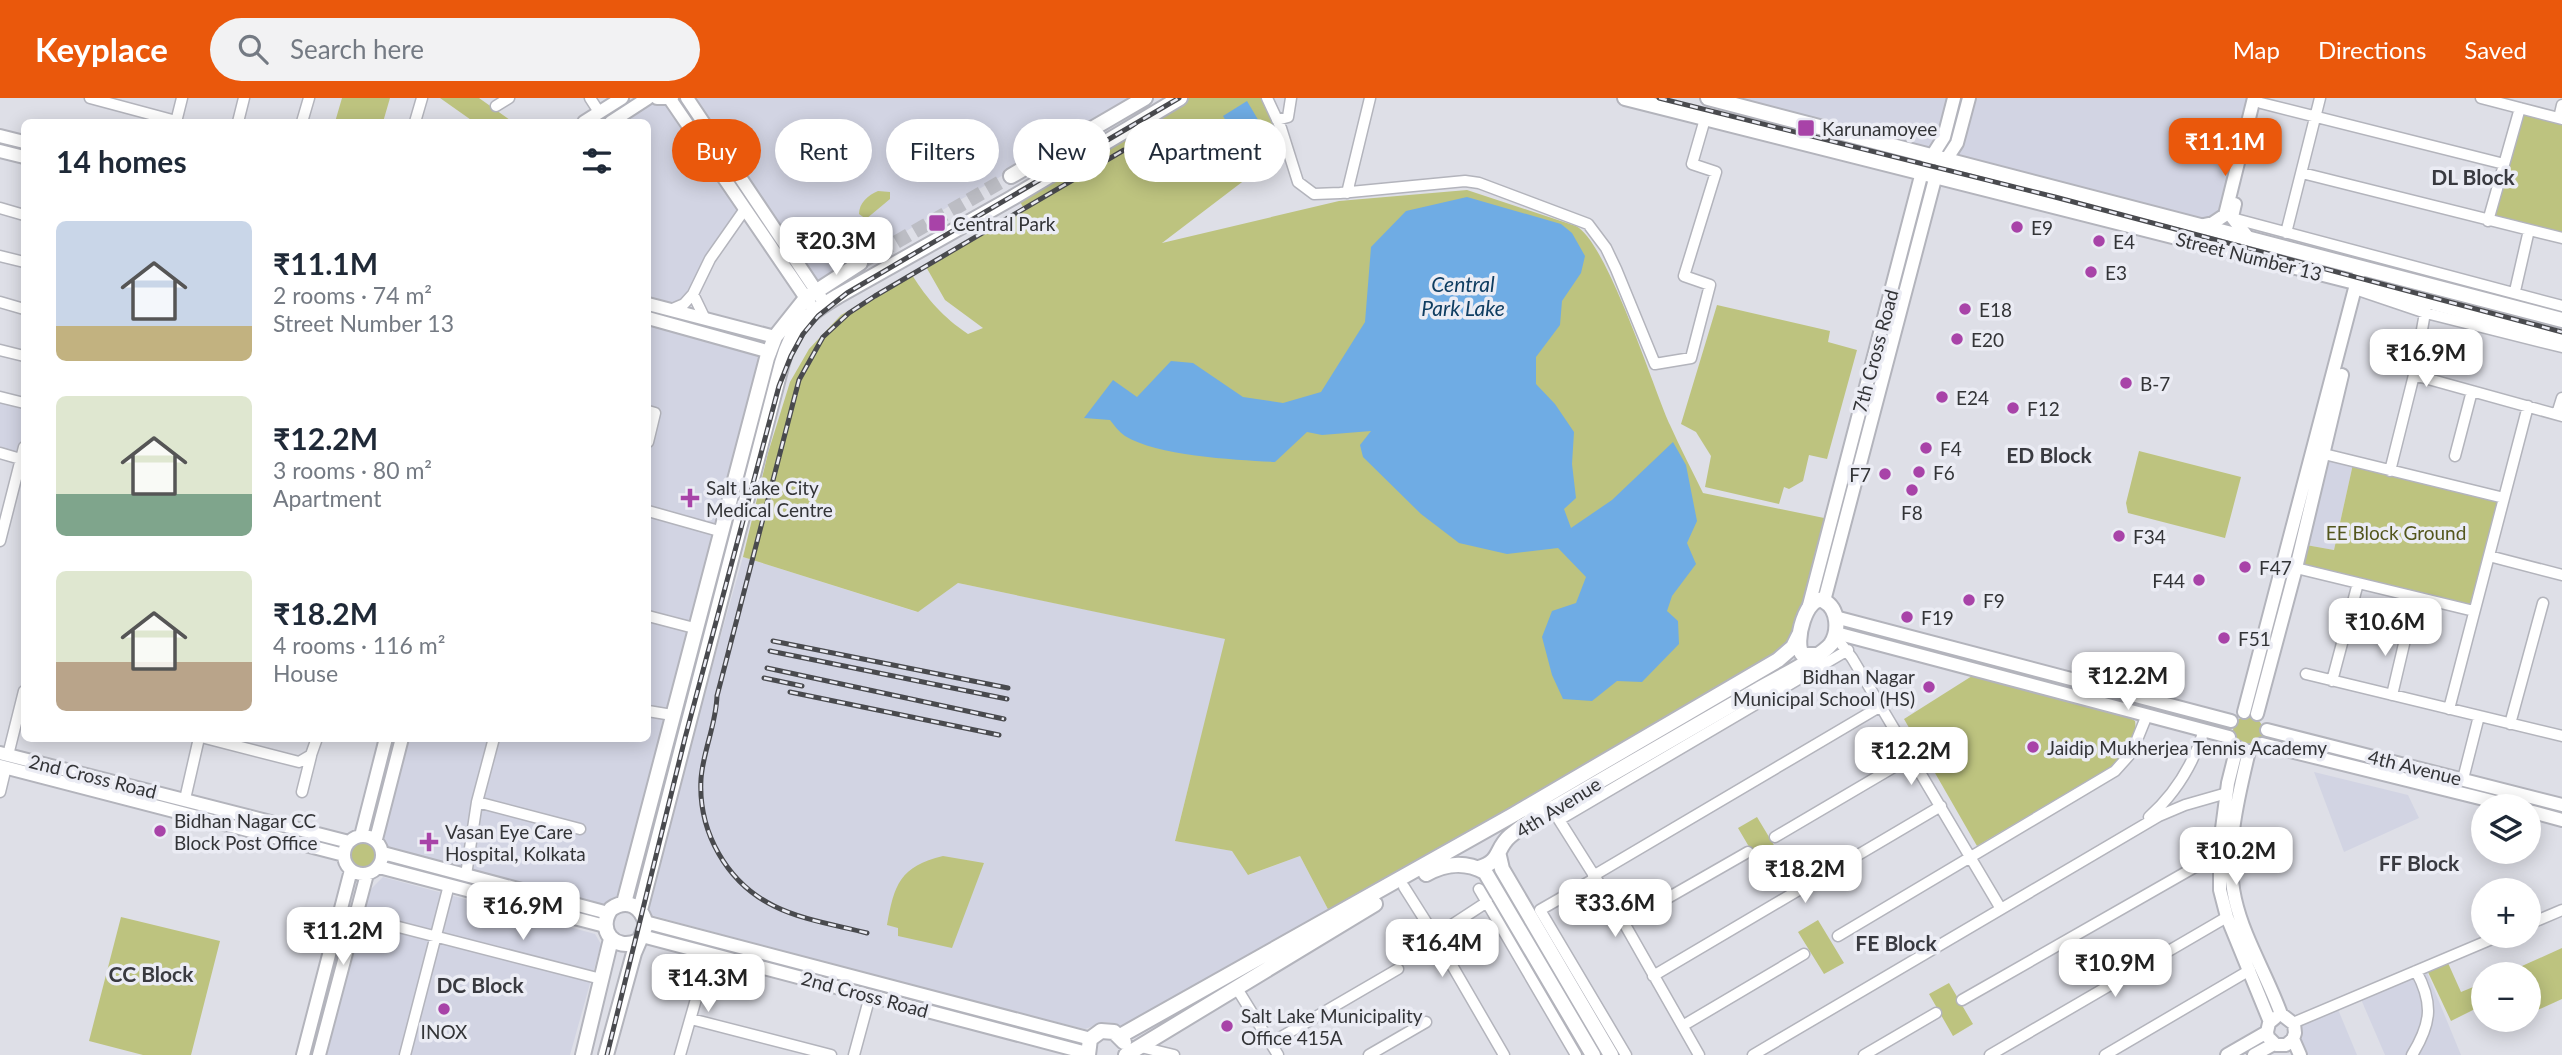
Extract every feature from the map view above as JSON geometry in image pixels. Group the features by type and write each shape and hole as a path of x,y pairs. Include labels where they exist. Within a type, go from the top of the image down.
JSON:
{"main road":[{"path":"1011,176 1145,98"},
{"name":"Street Number 13","path":"1625,98 2193,241 2426,307 2554,338"},
{"name":"Street Number 13","path":"1708,98 2562,320"},
{"path":"606,1055 641,927 786,349 797,327 816,301 1174,100"},
{"path":"624,904 719,531 775,337 860,263"},
{"path":"1816,600 1824,601 1835,617 1836,635 1825,650 1817,655 1807,656 1799,651 1799,635 1808,609 1816,600"},
{"name":"4th Avenue","path":"1126,1055 1236,986 1277,955 1778,660 1793,647 1799,635"},
{"name":"4th Avenue","path":"1120,1037 1436,869 1454,864 1474,867 1492,863 1512,834 1555,815 1817,655"},
{"path":"1482,833 1494,835 1500,844 1502,869 1611,1055"},
{"path":"1466,842 1462,855 1464,860 1489,877 1593,1055"},
{"path":"583,1055 601,979 608,926 615,906 630,904 641,927"},
{"path":"608,926 620,944 630,944 641,927"},
{"path":"1088,1049 1106,1030 1120,1037 1126,1055"}],"street":[{"path":"90,98 119,102 167,119"},
{"path":"177,119 182,98"},
{"path":"239,119 244,98"},
{"path":"303,119 309,98"},
{"path":"416,119 422,98"},
{"path":"496,106 509,98"},
{"path":"590,98 599,112"},
{"path":"588,119 622,98"},
{"path":"616,119 648,98"},
{"path":"657,98 671,98 745,209 816,301"},
{"path":"687,98 816,301"},
{"path":"1268,98 1277,119"},
{"path":"1281,119 1288,117 1291,98"},
{"path":"1347,193 1370,98"},
{"name":"7th Cross Road","path":"1824,601 1929,174 1930,156 1944,137 1954,98"},
{"name":"7th Cross Road","path":"1808,609 1929,174 1946,160 1957,143 1969,98"},
{"path":"2286,233 2320,98"},
{"path":"2481,98 2560,118 2562,104"},
{"path":"2259,100 2504,164"},
{"path":"2232,217 2259,100"},
{"path":"2193,241 2199,226 2213,223 2225,215 2259,100"},
{"path":"2488,221 2519,108"},
{"path":"1286,147 1298,182 1314,194 1465,181 1479,183 1588,224 1606,248 1636,313 1655,364 1691,358 1709,295 1710,285 1684,276 1716,172 1692,164 1705,119"},
{"path":"0,136 21,141"},
{"path":"0,151 21,156"},
{"path":"2302,173 2562,238"},
{"path":"0,208 21,214"},
{"path":"670,310 684,304 693,294 710,259 745,209"},
{"path":"2232,217 2515,291 2562,306"},
{"path":"2232,217 2249,239"},
{"path":"2515,291 2529,230"},
{"path":"0,256 21,261"},
{"path":"2250,713 2272,599 2328,415 2364,268"},
{"path":"2496,303 2500,288"},
{"path":"693,294 705,319"},
{"path":"0,302 21,308"},
{"path":"651,305 775,337"},
{"path":"2390,471 2426,307"},
{"path":"651,319 770,352"},
{"path":"2554,338 2562,347"},
{"path":"0,350 21,355"},
{"path":"2413,375 2560,415 2562,398"},
{"path":"2455,456 2472,391"},
{"path":"0,397 21,402"},
{"path":"2449,709 2528,406"},
{"path":"651,412 655,413 651,430"},
{"path":"1835,617 2231,721 2250,713 2287,602 2324,454 2328,415"},
{"path":"0,453 21,458"},
{"path":"2324,454 2504,498"},
{"path":"0,541 21,466"},
{"path":"651,512 719,531"},
{"path":"2489,556 2562,575"},
{"path":"2297,568 2474,611"},
{"path":"2332,681 2358,583"},
{"path":"2272,599 2287,602"},
{"path":"2511,724 2543,603"},
{"path":"651,617 694,628"},
{"path":"2392,695 2408,627"},
{"path":"1836,635 2204,730 2238,745 2262,744 2267,730 2266,723 2250,713"},
{"path":"1836,635 1848,650 2001,909"},
{"path":"1697,1054 1684,1025 1624,923 1555,815 1848,650"},
{"path":"2028,684 2033,669"},
{"path":"2306,674 2562,736"},
{"path":"2102,703 2106,689"},
{"path":"0,792 4,760 21,701"},
{"path":"1626,1055 1540,910 1881,706"},
{"path":"651,712 672,715"},
{"path":"1838,936 2115,771 2132,752 2147,715"},
{"path":"2463,779 2479,716"},
{"path":"2231,721 2238,745 2241,785 2233,846 2233,888 2278,1023"},
{"path":"2135,830 2175,789 2190,765 2204,730"},
{"name":"4th Avenue","path":"2267,730 2463,779 2497,794"},
{"path":"184,799 198,742"},
{"path":"220,742 295,762 303,761 311,755"},
{"path":"302,793 316,742"},
{"path":"355,839 369,836 376,839 383,853 379,867 367,874 351,870 344,855 355,839 385,742"},
{"path":"376,839 401,742"},
{"path":"466,875 477,802 493,742"},
{"name":"4th Avenue","path":"2262,744 2482,794"},
{"path":"2238,745 2227,793 2219,863 2220,890 2227,917 2250,970 2278,1023 2295,1033 2284,1046 2254,1055"},
{"path":"1776,837 1911,757"},
{"name":"2nd Cross Road","path":"4,760 147,789 355,839"},
{"name":"2nd Cross Road","path":"4,760 97,791 344,855"},
{"path":"144,803 147,789"},
{"path":"1753,1055 2171,810 2227,793"},
{"path":"477,802 580,829"},
{"name":"4th Avenue","path":"2541,803 2562,804"},
{"path":"1653,976 1941,806"},
{"path":"2541,814 2562,820"},
{"path":"1624,923 1748,852"},
{"path":"383,853 466,875 608,926"},
{"path":"1962,1000 2195,867 2219,863"},
{"path":"379,867 608,926"},
{"path":"303,1055 351,870"},
{"path":"319,1055 367,874"},
{"path":"405,1055 449,885"},
{"path":"1404,887 1504,1055"},
{"path":"1479,888 1576,1055"},
{"path":"1435,936 1486,902"},
{"path":"2541,919 2562,910"},
{"path":"356,916 601,979"},
{"path":"1990,1055 2227,917"},
{"name":"2nd Cross Road","path":"641,927 836,972 1088,1049"},
{"name":"2nd Cross Road","path":"641,927 813,981 1088,1049"},
{"path":"2227,1055 2278,1023 2471,948"},
{"path":"1684,1025 1804,954"},
{"path":"813,981 816,967"},
{"path":"1271,1043 1398,969"},
{"path":"2105,1055 2250,970"},
{"path":"2412,1055 2430,1012 2426,991 2416,971"},
{"path":"662,982 698,992 680,1055"},
{"path":"1236,986 1278,1055"},
{"path":"854,1055 870,996"},
{"path":"1864,1055 1936,1013"},
{"path":"691,1019 831,1055"},
{"path":"1369,1055 1426,1022"},
{"path":"2278,1023 2268,1037 2300,1055"},
{"path":"1141,1047 1174,1055"}],"shaded area":[{"path":"689,98 1137,98 1101,119 1013,119 1013,169 999,178 999,119 886,119 886,182 991,182 816,283 747,182 761,182 761,119 703,119"},
{"path":"1722,98 1951,98 1940,138 1929,154"},
{"path":"1971,98 2250,98 2222,212 2200,222 1954,159"},
{"path":"652,99 667,102 679,119 672,119 672,182 722,182 740,209 709,252 689,291 681,301 670,306 651,302 651,119 622,119"},
{"path":"651,326 759,355 618,898 606,906 387,850 382,838 407,742 651,742"},
{"path":"0,401 21,406 21,442 18,455 0,450"},
{"path":"2325,458 2353,464 2334,550 2306,545"},
{"path":"743,557 917,612 958,583 1226,639 1175,840 1232,851 1249,875 1300,856 1331,915 1123,1028 1104,1022 1085,1029 938,993 651,915 645,904"},
{"path":"2314,772 2408,795 2419,818 2344,852"},
{"path":"383,877 595,934 601,944 570,1055 327,1055 370,890"},
{"path":"2426,970 2461,1055 2385,1055 2360,997"},
{"path":"2337,1007 2357,1055 2302,1055 2299,1024"}],"green space":[{"path":"342,98 390,98 384,119 336,119"},
{"path":"440,98 479,98 509,119 470,119"},
{"path":"1187,98 1263,98 1271,119 1152,119"},
{"path":"2522,111 2562,122 2562,237 2491,219"},
{"path":"1124,136 1124,182 1242,182 1162,243 1339,201 1467,190 1576,226 1601,258 1615,286 1670,425 1703,493 1829,519 1798,632 1789,648 1331,915 1300,856 1248,875 1232,851 1175,841 1225,639 958,583 918,612 743,557 768,453 790,382 809,349 841,315 912,275 937,308 959,328 968,334 983,328 945,300 925,265 1023,207 1019,200 1049,182 1110,182 1110,145"},
{"path":"878,191 890,192 890,199 866,219 859,214 862,203"},
{"path":"1717,305 1830,331 1828,342 1857,350 1827,459 1809,455 1803,481 1789,489 1784,487 1779,504 1705,487 1711,456 1696,432 1681,424"},
{"path":"2139,451 2241,477 2225,538 2128,513 2126,503"},
{"name":"EE Block Ground","path":"2353,464 2500,500 2471,608 2300,566 2306,545 2334,550"},
{"path":"1972,676 2127,716 2135,721 2134,733 2129,745 2113,766 1977,846 1904,719"},
{"path":"2248,716 2259,720 2263,731 2259,742 2248,746 2237,742 2233,731 2237,720"},
{"path":"1757,817 1784,862 1765,874 1738,828"},
{"path":"363,840 374,844 378,855 374,866 363,870 352,866 348,855 352,844"},
{"path":"943,856 984,863 952,948 898,936 898,928 887,925 896,888 902,879 917,865"},
{"path":"121,917 220,941 191,1055 143,1055 89,1041"},
{"path":"1818,920 1844,963 1824,974 1798,932"},
{"path":"2562,948 2562,999 2541,1009 2541,962 2531,962"},
{"path":"2448,963 2461,992 2471,988 2471,1011 2451,1021 2427,970"},
{"path":"1949,983 1973,1024 1953,1036 1929,994"}],"water":[{"path":"1247,101 1258,119 1225,119 1223,116"},
{"name":"Central Park Lake","path":"1467,197 1561,224 1572,233 1585,256 1581,273 1562,301 1560,325 1536,357 1536,384 1555,404 1574,432 1572,464 1576,498 1564,509 1571,528 1612,500 1673,442 1686,465 1697,521 1687,543 1696,564 1672,596 1667,611 1678,621 1679,644 1642,682 1617,681 1592,701 1563,699 1552,675 1542,637 1552,611 1576,603 1586,577 1558,548 1507,554 1459,543 1421,514 1363,457 1360,445 1371,431 1322,435 1307,432 1275,462 1197,456 1156,448 1125,436 1110,420 1084,418 1113,380 1137,397 1171,361 1193,363 1243,397 1283,403 1321,392 1365,322 1371,247 1406,211"}],"tunnel":[{"path":"860,263 1011,176"}],"railway":[{"path":"607,1055 685,738 779,386 803,334 818,316 847,293 1179,98"},
{"path":"1659,98 2055,197 2562,332"},
{"path":"867,933 796,915 774,906 742,884 729,870 710,836 701,799 702,769 717,696 799,380 823,337 849,313 1124,150"},
{"path":"773,641 1008,688"},
{"path":"770,651 1007,699"},
{"path":"767,668 1004,719"},
{"path":"764,678 802,686"},
{"path":"790,692 999,735"}],"place":[{"name":"Karunamoyee","path":"1806,128"},
{"name":"Central Park","path":"937,223"},
{"name":"E9","path":"2017,227"},
{"name":"E4","path":"2099,241"},
{"name":"E3","path":"2091,272"},
{"name":"E18","path":"1965,309"},
{"name":"E20","path":"1957,339"},
{"name":"B-7","path":"2126,383"},
{"name":"E24","path":"1942,397"},
{"name":"F12","path":"2013,408"},
{"name":"F4","path":"1926,448"},
{"name":"F6","path":"1919,472"},
{"name":"F7","path":"1885,474"},
{"name":"F8","path":"1912,490"},
{"name":"Salt Lake City Medical Centre","path":"690,498"},
{"name":"F34","path":"2119,536"},
{"name":"F47","path":"2245,567"},
{"name":"F44","path":"2199,580"},
{"name":"F9","path":"1969,600"},
{"name":"F19","path":"1907,617"},
{"name":"F51","path":"2224,638"},
{"name":"Bidhan Nagar Municipal School (HS)","path":"1929,687"},
{"name":"Jaidip Mukherjea Tennis Academy","path":"2033,747"},
{"name":"Bidhan Nagar CC Block Post Office","path":"160,831"},
{"name":"Vasan Eye Care Hospital, Kolkata","path":"429,842"},
{"name":"INOX","path":"444,1009"},
{"name":"Salt Lake Municipality Office 415A","path":"1227,1026"}],"district":[{"name":"DL Block","path":"2473,176"},
{"name":"ED Block","path":"2049,454"},
{"name":"FF Block","path":"2419,862"},
{"name":"FE Block","path":"1896,942"},
{"name":"CC Block","path":"151,973"},
{"name":"DC Block","path":"480,984"}]}
